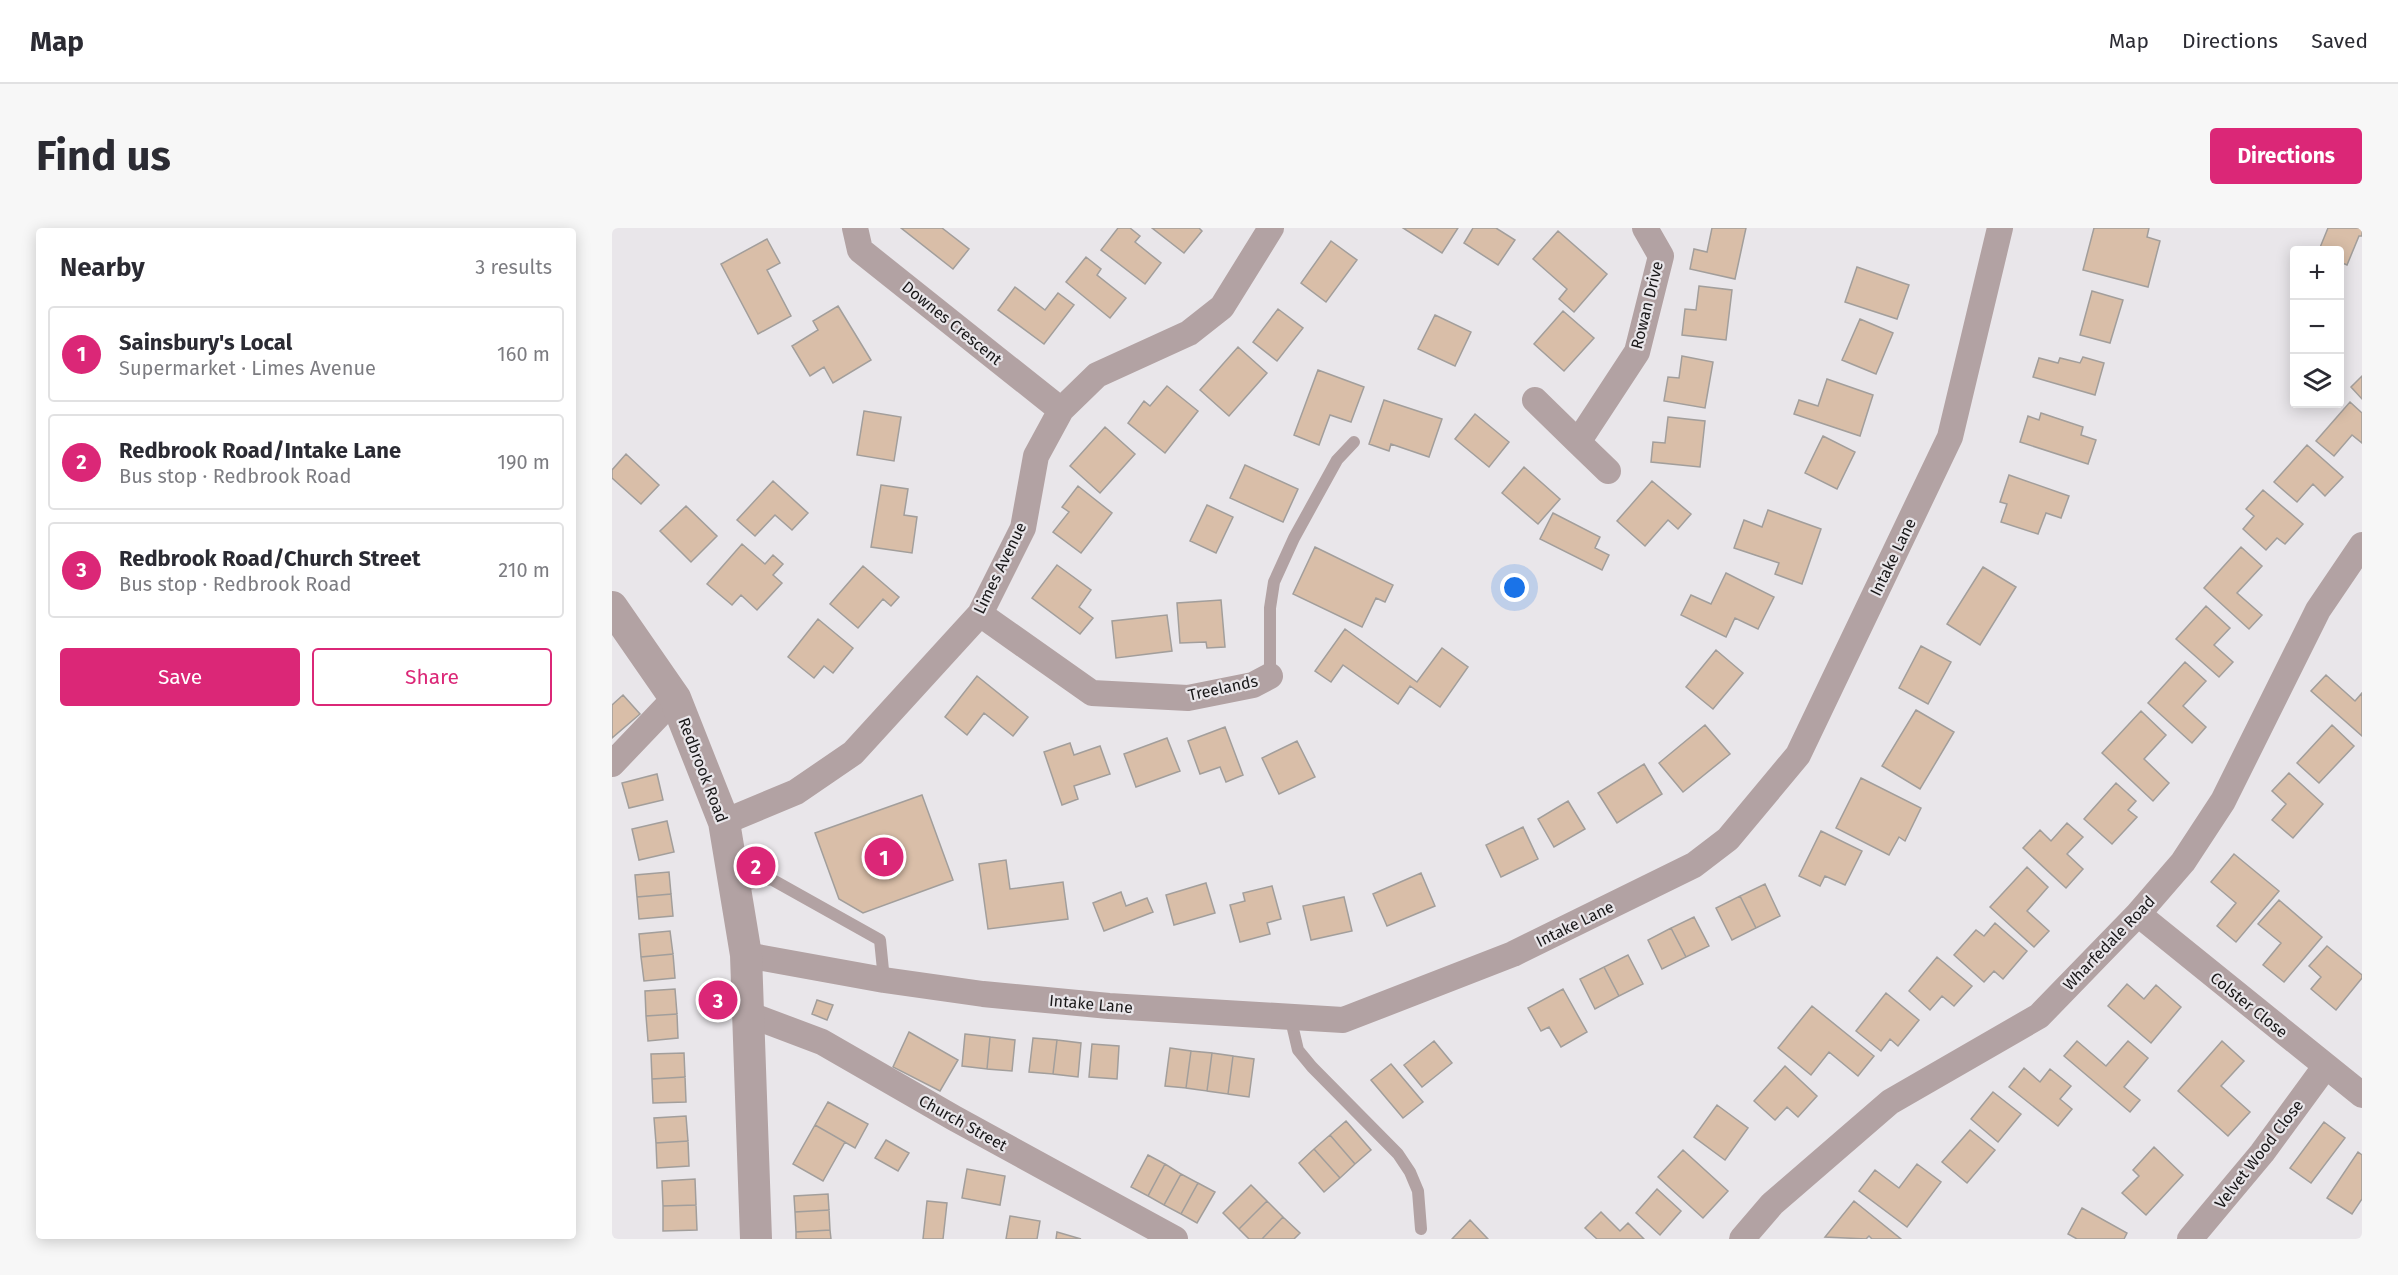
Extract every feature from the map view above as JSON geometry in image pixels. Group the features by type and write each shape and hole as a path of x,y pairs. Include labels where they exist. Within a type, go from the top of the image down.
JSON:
{"street":[{"name":"Downes Crescent","path":"855,228 860,250 1061,410"},
{"name":"Limes Avenue","path":"724,822 796,792 853,753 980,614 1023,528 1036,456 1061,410 1097,375 1189,333 1222,307 1271,228"},
{"name":"Rowan Drive","path":"1578,442 1637,352 1661,256 1645,228"},
{"name":"Intake Lane","path":"746,955 884,980 983,994 1109,1006 1343,1020 1513,954 1694,865 1728,838 1798,755 1950,437 2000,228"},
{"path":"1535,400 1608,471"},
{"name":"Wharfedale Road","path":"1742,1239 1772,1204 1890,1102 2039,1016 2138,914 2183,862 2223,801 2318,610 2362,545"},
{"name":"Redbrook Road","path":"612,607 675,698 724,822 746,955 756,1239"},
{"name":"Treelands","path":"980,614 1092,693 1188,698 1253,685 1270,676"},
{"path":"612,764 675,698"},
{"name":"Colster Close","path":"2138,914 2362,1095"},
{"name":"Church Street","path":"748,1014 822,1042 954,1118 1175,1239"},
{"name":"Velvet Wood Close","path":"2190,1239 2262,1153 2325,1067"}],"lane":[{"name":"Treelands","path":"1270,676 1270,608 1274,582 1294,538 1337,460 1354,442"},
{"path":"735,887 771,879 880,940 884,980"},
{"path":"1290,1017 1298,1050 1398,1154 1410,1172 1418,1191 1422,1229"}],"building":[{"path":"901,228 942,228 969,249 953,269"},
{"path":"1118,228 1130,228 1140,236 1135,242 1161,263 1145,284 1101,250"},
{"path":"1152,228 1199,228 1202,231 1184,253"},
{"path":"1403,228 1458,228 1442,253"},
{"path":"1473,228 1496,228 1515,240 1498,265 1464,243"},
{"path":"1712,228 1746,228 1735,279 1690,269 1694,249 1707,252"},
{"path":"2094,228 2149,228 2147,237 2160,241 2148,287 2083,270"},
{"path":"2328,228 2362,228 2362,236 2359,236 2347,265 2344,264 2344,246 2321,246"},
{"path":"1558,231 1607,274 1574,312 1559,299 1567,289 1533,259"},
{"path":"767,239 780,263 767,270 791,316 758,334 721,264"},
{"path":"1331,241 1357,260 1326,302 1301,283"},
{"path":"1086,257 1101,269 1097,275 1126,298 1110,318 1066,282"},
{"path":"1857,267 1909,285 1897,319 1845,302"},
{"path":"1699,286 1732,290 1726,340 1682,335 1685,309 1696,310"},
{"path":"1015,287 1045,310 1058,293 1074,305 1044,344 998,310"},
{"path":"2092,291 2123,300 2110,343 2080,335"},
{"path":"838,306 871,360 833,383 824,367 810,376 792,346 818,330 813,321"},
{"path":"1278,309 1303,328 1277,361 1253,342"},
{"path":"1563,311 1594,338 1564,371 1534,344"},
{"path":"1435,315 1471,332 1455,366 1418,349"},
{"path":"1860,319 1893,333 1876,374 1842,360"},
{"path":"1238,347 1267,373 1229,416 1200,390"},
{"path":"1682,356 1713,362 1705,408 1664,401 1668,377 1679,378"},
{"path":"2083,357 2104,363 2095,395 2033,377 2039,358 2058,363 2060,358 2080,363"},
{"path":"1318,370 1364,387 1351,422 1330,415 1319,445 1294,435"},
{"path":"2362,376 2362,399 2351,387"},
{"path":"1827,379 1873,395 1860,436 1794,414 1799,400 1818,406"},
{"path":"1167,386 1198,411 1165,453 1128,423 1144,401 1150,406"},
{"path":"1384,400 1442,419 1429,457 1391,444 1389,451 1369,444"},
{"path":"2350,402 2362,413 2362,443 2352,435 2334,456 2316,441"},
{"path":"864,411 901,417 894,461 857,455"},
{"path":"2041,413 2083,427 2081,435 2096,440 2088,464 2020,442 2028,416 2039,420"},
{"path":"1475,414 1509,442 1489,467 1455,439"},
{"path":"1668,417 1705,421 1700,467 1651,462 1653,442 1665,443"},
{"path":"1105,427 1135,454 1100,493 1070,466"},
{"path":"1823,436 1855,452 1837,489 1805,473"},
{"path":"2307,445 2343,477 2325,496 2313,484 2297,502 2274,482"},
{"path":"626,454 659,485 641,504 612,478 612,470"},
{"path":"1245,465 1298,489 1283,522 1230,498"},
{"path":"1524,467 1560,499 1538,524 1502,493"},
{"path":"2009,475 2069,496 2061,518 2046,513 2038,534 2001,522 2007,504 2000,502"},
{"path":"773,481 808,513 792,530 775,515 755,536 737,520"},
{"path":"1652,481 1691,514 1678,529 1668,520 1645,546 1617,521"},
{"path":"881,485 908,489 904,515 917,517 912,553 871,547"},
{"path":"1078,486 1112,513 1081,553 1053,532 1069,512 1062,507"},
{"path":"2263,490 2303,524 2285,544 2277,538 2266,550 2243,529 2254,516 2246,509"},
{"path":"1207,505 1233,517 1216,553 1190,541"},
{"path":"686,506 717,536 691,562 660,531"},
{"path":"1768,510 1821,529 1802,584 1775,574 1779,563 1734,548 1744,520 1762,527"},
{"path":"1553,513 1600,537 1595,548 1609,555 1602,570 1540,539"},
{"path":"742,544 765,564 773,555 783,564 773,575 782,583 757,610 741,595 732,605 707,584"},
{"path":"1315,547 1393,585 1385,602 1376,598 1362,627 1293,594"},
{"path":"2241,547 2262,566 2237,593 2262,615 2249,629 2204,588"},
{"path":"1057,565 1091,590 1079,607 1093,618 1080,634 1032,598"},
{"path":"863,566 899,597 891,606 883,599 858,628 830,604"},
{"path":"1983,567 2016,587 1980,645 1947,624"},
{"path":"1726,573 1774,597 1758,629 1735,618 1726,637 1681,615 1691,595 1711,604"},
{"path":"1221,600 1225,647 1207,648 1206,642 1180,643 1177,603"},
{"path":"2206,606 2230,628 2214,645 2233,662 2219,677 2176,639"},
{"path":"1167,615 1172,651 1116,658 1112,621"},
{"path":"818,619 853,648 833,673 824,666 814,678 788,657"},
{"path":"1345,629 1417,682 1442,648 1468,667 1440,707 1410,686 1398,704 1343,665 1331,682 1315,671"},
{"path":"1921,646 1951,662 1928,704 1899,688"},
{"path":"1716,650 1743,673 1713,709 1686,687"},
{"path":"2185,662 2206,681 2183,706 2206,727 2192,743 2148,703"},
{"path":"2326,675 2355,701 2362,693 2362,736 2311,691"},
{"path":"977,676 1028,717 1013,736 984,713 967,735 945,717"},
{"path":"623,695 640,714 612,738 612,705"},
{"path":"1916,710 1954,732 1920,789 1882,766"},
{"path":"2141,711 2166,735 2144,759 2169,783 2153,801 2102,753"},
{"path":"1705,725 1730,754 1683,792 1659,763"},
{"path":"2332,725 2354,746 2319,783 2297,763"},
{"path":"1225,727 1243,775 1226,782 1220,767 1200,774 1188,741"},
{"path":"1167,738 1180,771 1136,787 1124,754"},
{"path":"1297,741 1315,777 1279,794 1262,758"},
{"path":"1070,743 1074,755 1100,746 1110,774 1074,786 1078,799 1062,805 1044,752"},
{"path":"1644,764 1662,794 1617,823 1598,793"},
{"path":"2289,773 2323,804 2293,838 2272,820 2286,804 2272,791"},
{"path":"657,774 663,800 629,808 622,783"},
{"path":"1861,778 1921,808 1905,841 1899,837 1889,855 1836,828"},
{"path":"2116,783 2136,801 2128,810 2137,817 2112,844 2084,819"},
{"path":"922,795 953,880 863,913 839,899 815,833"},
{"path":"1568,801 1585,829 1554,847 1538,819"},
{"path":"667,821 674,852 639,860 632,829"},
{"path":"2067,823 2083,837 2067,854 2083,869 2066,888 2023,848 2040,830 2051,841"},
{"path":"1523,827 1538,859 1501,877 1486,845"},
{"path":"1821,831 1862,851 1845,885 1825,876 1820,886 1799,876"},
{"path":"2234,854 2279,891 2236,942 2217,926 2236,903 2211,882"},
{"path":"1006,860 1010,889 1063,882 1068,919 988,929 979,864"},
{"path":"2027,867 2048,887 2027,911 2049,931 2034,947 1990,907"},
{"path":"669,872 671,894 637,897 635,875"},
{"path":"1421,873 1435,906 1387,926 1373,894"},
{"path":"1206,883 1215,913 1174,925 1166,895"},
{"path":"1765,884 1780,916 1756,928 1740,896"},
{"path":"1272,886 1281,919 1267,923 1270,934 1240,942 1230,905 1245,901 1243,893"},
{"path":"1121,892 1126,906 1147,898 1153,912 1104,931 1093,903"},
{"path":"671,894 673,916 639,919 637,897"},
{"path":"1740,896 1756,928 1732,940 1716,908"},
{"path":"1344,897 1352,931 1311,940 1303,906"},
{"path":"2279,900 2322,937 2284,982 2263,965 2281,943 2258,924"},
{"path":"1694,917 1709,946 1686,957 1671,928"},
{"path":"1995,923 2027,951 2003,979 1994,971 1984,982 1954,955 1976,930 1984,936"},
{"path":"1671,928 1686,957 1662,969 1648,940"},
{"path":"670,931 673,954 641,957 639,934"},
{"path":"2327,946 2362,975 2336,1010 2311,989 2321,977 2309,966"},
{"path":"673,954 675,978 644,981 641,957"},
{"path":"1628,955 1643,984 1619,996 1604,967"},
{"path":"1937,957 1972,986 1954,1006 1942,996 1930,1010 1909,991"},
{"path":"1604,967 1619,996 1595,1009 1580,979"},
{"path":"2127,984 2144,999 2156,985 2181,1007 2151,1043 2108,1006"},
{"path":"675,989 677,1014 646,1016 645,991"},
{"path":"1563,989 1587,1032 1561,1047 1549,1027 1541,1031 1528,1008"},
{"path":"1886,993 1919,1020 1898,1046 1890,1039 1881,1051 1856,1031"},
{"path":"817,1000 833,1005 827,1020 812,1014"},
{"path":"1812,1006 1874,1056 1858,1076 1829,1052 1811,1075 1778,1048"},
{"path":"677,1014 678,1038 648,1041 646,1016"},
{"path":"909,1032 958,1060 940,1091 893,1067"},
{"path":"965,1034 990,1037 987,1069 962,1066"},
{"path":"990,1037 1015,1040 1012,1071 987,1069"},
{"path":"1033,1038 1057,1040 1053,1074 1029,1072"},
{"path":"1057,1040 1081,1043 1078,1077 1053,1074"},
{"path":"1434,1041 1452,1063 1422,1087 1404,1065"},
{"path":"2077,1041 2106,1066 2128,1041 2148,1058 2124,1087 2140,1100 2130,1112 2064,1056"},
{"path":"2222,1041 2244,1061 2221,1086 2250,1112 2228,1136 2178,1091"},
{"path":"1092,1044 1119,1046 1117,1079 1089,1077"},
{"path":"1170,1048 1191,1051 1186,1088 1165,1086"},
{"path":"1191,1051 1212,1053 1207,1091 1186,1088"},
{"path":"684,1053 685,1077 652,1079 651,1054"},
{"path":"1212,1053 1233,1056 1228,1094 1207,1091"},
{"path":"1233,1056 1254,1059 1249,1097 1228,1094"},
{"path":"1391,1064 1423,1102 1403,1118 1371,1080"},
{"path":"1785,1066 1817,1096 1798,1117 1787,1107 1775,1120 1754,1101"},
{"path":"2024,1068 2040,1082 2050,1069 2071,1086 2060,1099 2072,1109 2058,1126 2009,1087"},
{"path":"685,1077 686,1102 653,1103 652,1079"},
{"path":"1993,1092 2021,1114 1998,1142 1971,1119"},
{"path":"828,1102 868,1124 855,1148 815,1125"},
{"path":"1717,1105 1748,1128 1725,1160 1694,1137"},
{"path":"686,1116 688,1141 656,1143 654,1118"},
{"path":"1346,1121 1371,1150 1355,1164 1330,1135"},
{"path":"2324,1122 2345,1138 2311,1183 2290,1168"},
{"path":"815,1125 845,1142 823,1181 793,1164"},
{"path":"1970,1130 1995,1150 1967,1183 1942,1162"},
{"path":"1330,1135 1355,1164 1340,1178 1314,1149"},
{"path":"886,1140 909,1153 898,1171 875,1158"},
{"path":"688,1141 689,1166 657,1168 656,1143"},
{"path":"2154,1147 2183,1175 2146,1215 2122,1193 2139,1176 2133,1170"},
{"path":"1314,1149 1340,1178 1324,1192 1299,1163"},
{"path":"1683,1150 1728,1191 1703,1218 1658,1177"},
{"path":"2358,1152 2362,1155 2362,1199 2352,1214 2327,1198"},
{"path":"1148,1155 1165,1164 1148,1196 1131,1187"},
{"path":"1165,1164 1181,1174 1164,1205 1148,1196"},
{"path":"1917,1164 1941,1182 1907,1227 1859,1191 1875,1170 1899,1188"},
{"path":"967,1169 1005,1176 1000,1205 962,1198"},
{"path":"1181,1174 1198,1183 1181,1214 1164,1205"},
{"path":"695,1179 696,1205 663,1206 662,1181"},
{"path":"1198,1183 1215,1192 1197,1223 1181,1214"},
{"path":"1251,1185 1267,1201 1239,1229 1223,1213"},
{"path":"1657,1189 1681,1211 1660,1235 1636,1213"},
{"path":"828,1194 829,1210 795,1212 794,1196"},
{"path":"927,1201 947,1203 943,1239 923,1239"},
{"path":"1267,1201 1283,1217 1262,1239 1249,1239 1239,1229"},
{"path":"1854,1201 1901,1239 1872,1239 1869,1236 1866,1239 1825,1237"},
{"path":"696,1205 697,1230 663,1231 663,1206"},
{"path":"2082,1208 2127,1233 2124,1239 2077,1239 2068,1234"},
{"path":"829,1210 830,1230 796,1232 795,1212"},
{"path":"1601,1212 1620,1231 1628,1223 1644,1239 1597,1239 1585,1228"},
{"path":"1010,1216 1040,1221 1037,1239 1006,1239"},
{"path":"1283,1217 1300,1233 1294,1239 1262,1239"},
{"path":"1470,1220 1488,1239 1452,1239"},
{"path":"830,1230 831,1239 796,1239 796,1232"},
{"path":"1057,1232 1081,1239 1056,1239"}],"place":[{"name":"Sainsbury's Local","path":"884,857"},
{"name":"Redbrook Road/Intake Lane","path":"756,866"},
{"name":"Redbrook Road/Church Street","path":"718,1000"}]}
